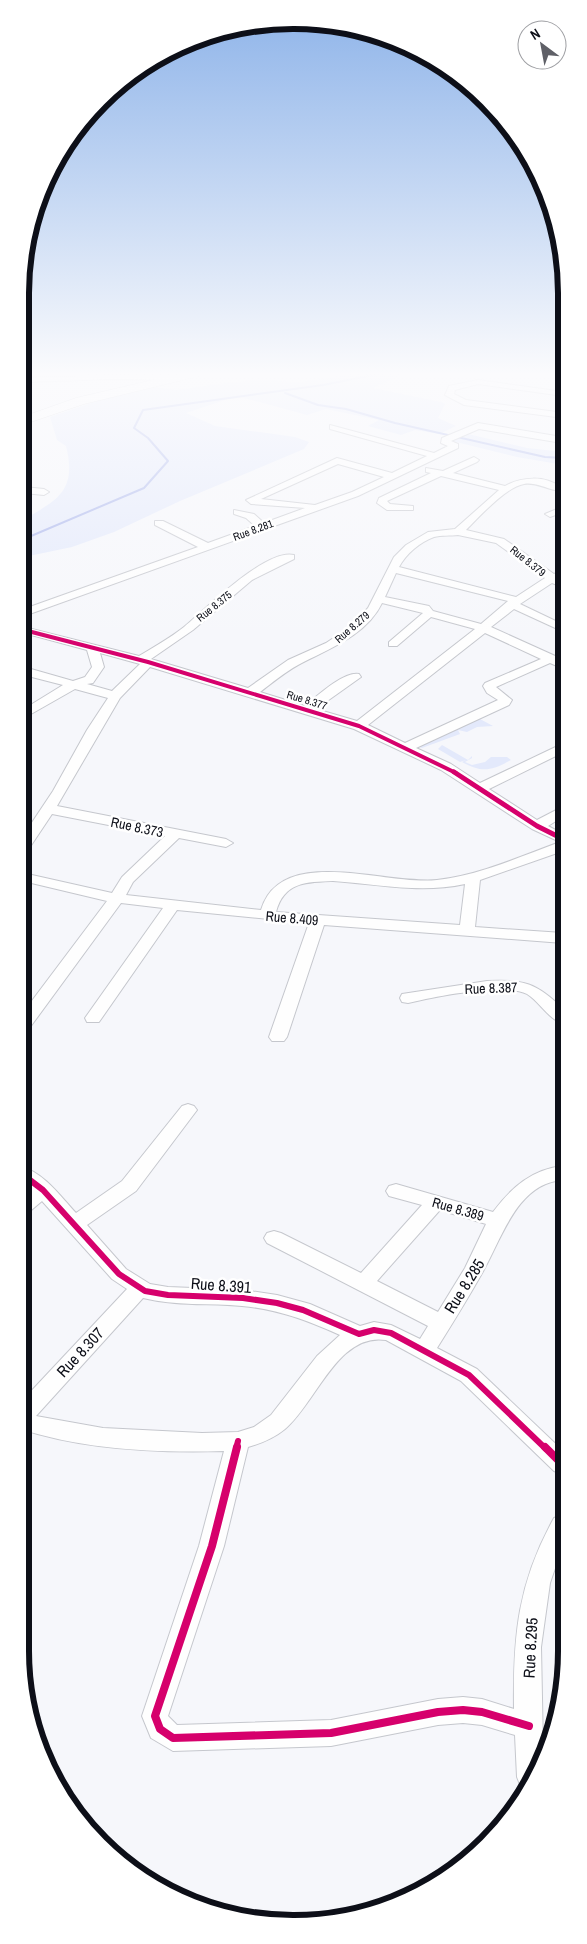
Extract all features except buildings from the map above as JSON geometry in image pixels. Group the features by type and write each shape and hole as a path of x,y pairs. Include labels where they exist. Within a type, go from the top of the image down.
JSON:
{"street":[{"path":"318,507 250,499 330,464"},
{"path":"347,464 394,476"},
{"name":"Rue 8.281","path":"29,611 354,494 419,464"},
{"path":"410,508 387,507 382,500 465,464"},
{"path":"414,466 505,489"},
{"path":"458,532 505,489 524,481 558,487"},
{"path":"29,490 44,492"},
{"path":"550,514 558,511"},
{"path":"238,512 250,516 262,528"},
{"path":"159,523 207,547"},
{"name":"Rue 8.279","path":"250,692 292,663 339,640 372,610 401,554 428,536 437,533 458,532"},
{"name":"Rue 8.379","path":"458,532 481,535 500,541 517,550 558,582"},
{"name":"Rue 8.375","path":"144,661 253,575 269,565 290,557"},
{"path":"393,569 514,602 548,624 558,627"},
{"path":"359,726 484,628 514,602 558,576"},
{"path":"378,599 425,608 429,614 484,628 558,662"},
{"path":"393,644 429,614"},
{"name":"Rue 8.377","path":"29,631 144,661 359,726 407,747 481,788 537,826 558,836"},
{"path":"29,711 72,685 89,680 98,667 92,648"},
{"path":"407,747 505,702 506,700 491,690 489,686 550,659"},
{"path":"29,835 64,785 93,730 115,696 144,661"},
{"path":"29,672 115,696"},
{"path":"307,710 344,682 355,677"},
{"path":"481,788 558,750"},
{"name":"Rue 8.373","path":"48,809 174,835 226,843"},
{"path":"537,826 558,814"},
{"path":"29,1017 117,898 127,880 174,835"},
{"path":"266,916 274,895 281,888 314,878 425,885 443,884 558,848"},
{"path":"467,930 473,876"},
{"name":"Rue 8.409","path":"29,879 84,893 266,916 558,938"},
{"path":"93,1018 142,946 174,904"},
{"path":"278,1037 318,920"},
{"name":"Rue 8.387","path":"408,998 463,988 516,985 532,990 558,1013"},
{"path":"73,1225 129,1186 188,1110"},
{"name":"Rue 8.389","path":"396,1191 497,1220 517,1197 541,1178 551,1173 558,1173"},
{"name":"Rue 8.391","path":"29,1179 43,1190 118,1274 140,1288 168,1295 202,1295 277,1303 303,1310 359,1334 374,1330 391,1333 458,1367 481,1384 558,1460"},
{"path":"29,1201 43,1190"},
{"path":"364,1283 435,1203"},
{"name":"Rue 8.285","path":"425,1350 467,1286 484,1255 497,1220"},
{"path":"274,1238 441,1323"},
{"name":"Rue 8.307","path":"29,1409 140,1288"},
{"path":"29,1421 40,1426 103,1437 202,1442 238,1441 261,1434 278,1420 325,1362 344,1343 359,1334"},
{"path":"238,1441 228,1491 204,1574 155,1716 160,1729 173,1738 332,1733 438,1712 463,1710 482,1712 529,1726"},
{"name":"Rue 8.295","path":"531,1767 529,1726 529,1635 540,1569 552,1540 558,1531"}],"shaded area":[{"path":"69,464 269,464 180,501 114,532 72,547 29,556 29,516 56,499 67,483"},
{"path":"480,719 493,726 477,727 467,732 458,730 460,734 422,748 416,746"},
{"path":"442,745 468,760 472,756 472,758 465,762 472,765 485,762 491,757 507,757 511,760 492,768 475,768 462,762 466,760 460,762 438,749"}],"waterway":[{"path":"29,537 144,488 166,464"}],"cycle path":[{"path":"29,631 148,662 359,726 446,767 537,826 558,836"},
{"path":"29,1179 43,1190 119,1274 145,1291 168,1295 243,1298 277,1303 303,1310 359,1334 374,1330 391,1333 469,1375 558,1460"},
{"path":"238,1441 212,1546 155,1716 160,1729 173,1738 331,1733 438,1712 463,1710 482,1712 529,1726"}]}
